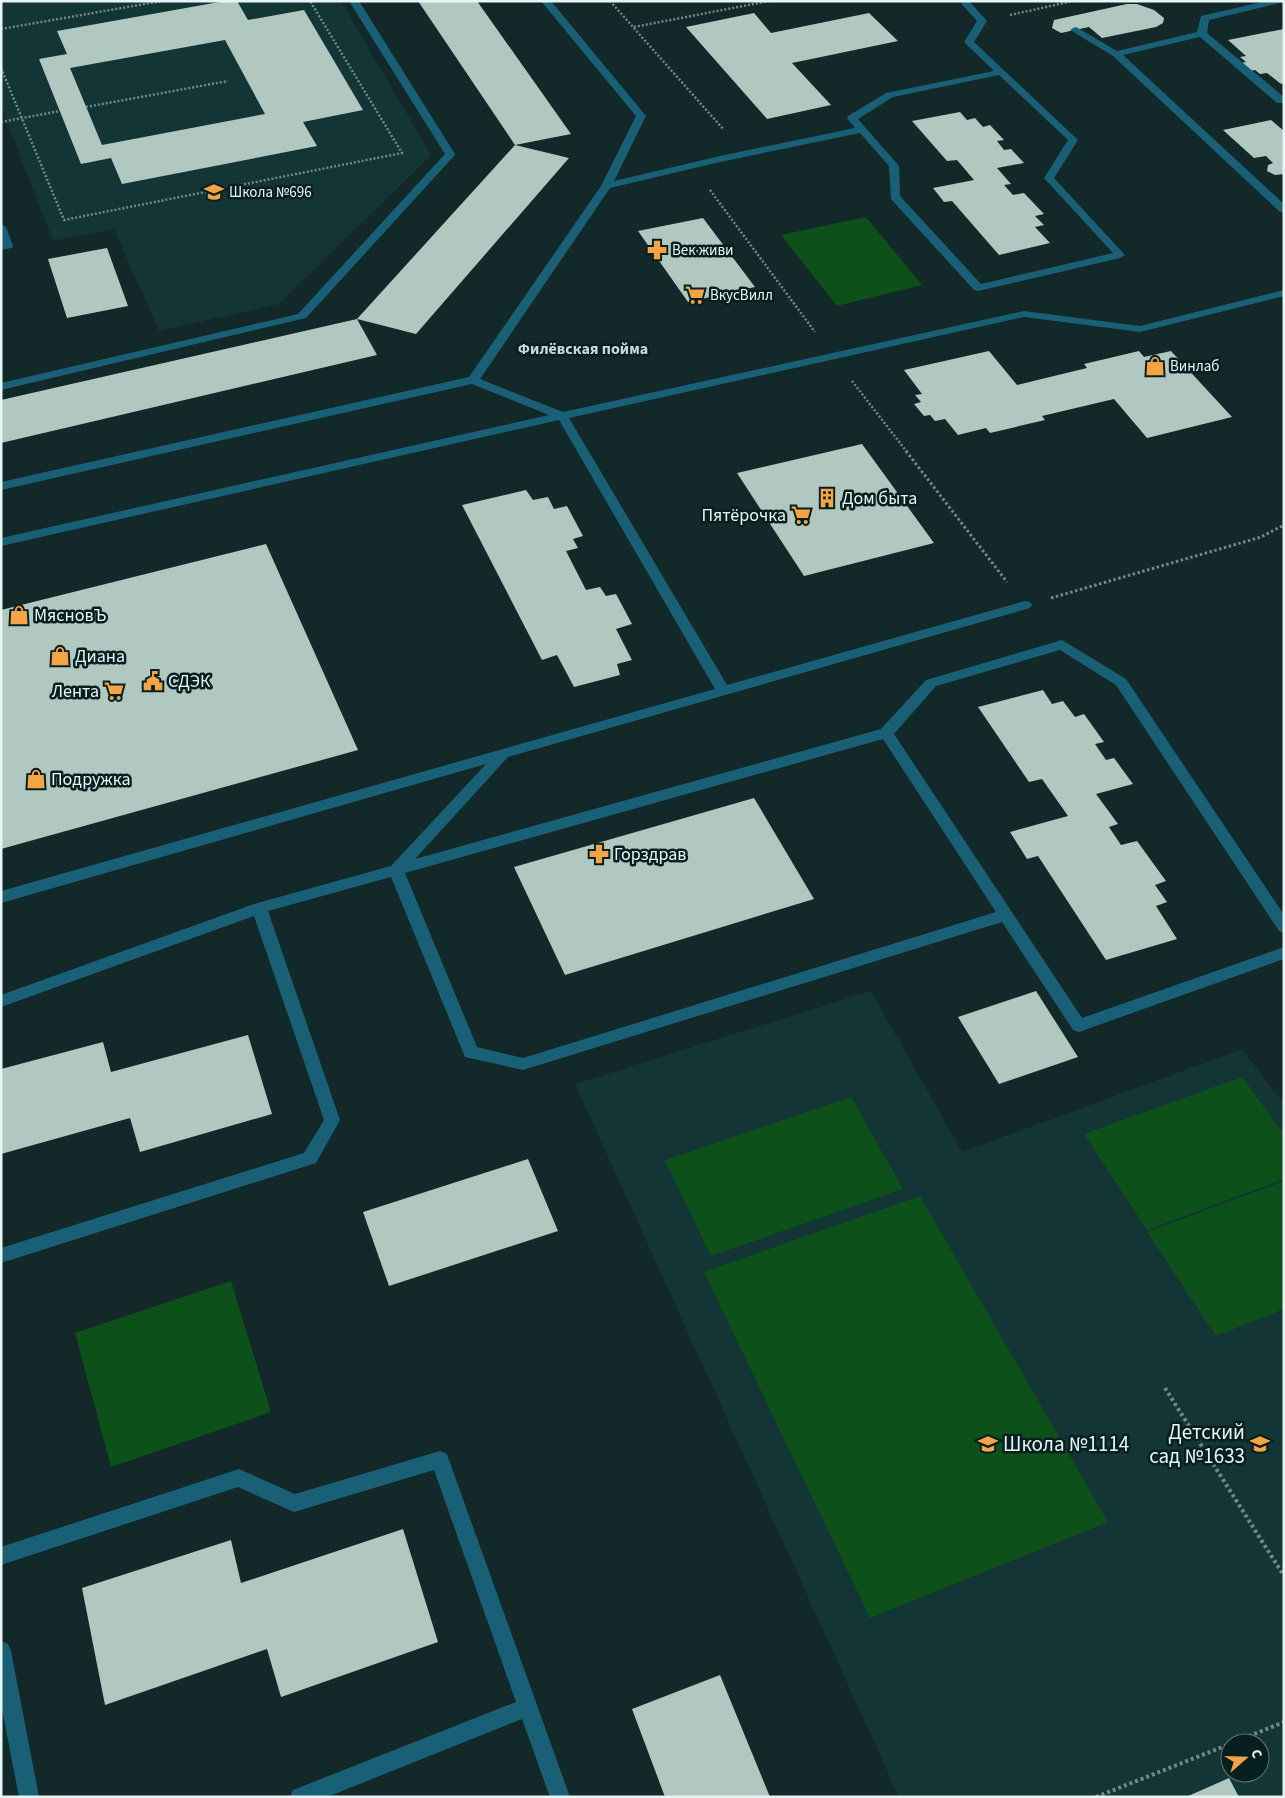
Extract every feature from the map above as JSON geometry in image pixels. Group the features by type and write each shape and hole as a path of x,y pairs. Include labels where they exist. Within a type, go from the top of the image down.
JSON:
{"lane":[{"path":"1,386 302,316 450,154 354,1"},
{"path":"473,380 606,186 641,116 546,1"},
{"path":"964,1 982,21 969,42 1001,72 1073,140 1049,178 1120,255 978,288 895,197 894,166 852,118 890,95 1001,72"},
{"path":"1202,34 1204,18 1280,1"},
{"path":"1075,30 1116,54 1284,210"},
{"path":"1116,54 1202,34"},
{"path":"1202,34 1281,101 1284,100"},
{"path":"606,186 720,159 862,130"},
{"path":"1,227 8,246 1,247"},
{"path":"1,542 1024,314 1140,329 1284,293"},
{"path":"1,486 473,380 562,416 723,691"},
{"path":"1,897 1025,605"},
{"path":"1,1001 259,908 886,733 931,683 1062,645 1122,682 1284,927"},
{"path":"886,733 1079,1026 1284,953"},
{"path":"396,870 503,754"},
{"path":"396,870 471,1052 523,1064 1006,915"},
{"path":"1,1256 310,1158 332,1120 259,908"},
{"path":"1,1556 239,1478 294,1503 440,1460 560,1797"},
{"path":"1,1650 29,1797"},
{"path":"300,1797 528,1707"}],"path":[{"path":"1,29 162,1"},
{"path":"1,68 64,220 402,153 310,1"},
{"path":"610,1 726,132 693,166 833,357 1025,605 1261,537 1284,525"},
{"path":"633,27 769,1"},
{"path":"982,21 1073,1"},
{"path":"86,107 228,82"},
{"path":"1,122 60,111"},
{"path":"1165,1388 1284,1576"},
{"path":"1256,1733 1284,1722"},
{"path":"1096,1797 1220,1747"}],"shaded area":[{"name":"Школа №696","path":"1,1 341,1 431,155 279,304 159,331 114,229 53,241 1,107"},
{"name":"Школа №1114","path":"871,991 962,1152 1242,1049 1281,1100 1284,1099 1284,1797 899,1797 575,1084"}],"green space":[{"path":"866,217 922,285 837,306 781,235"},
{"path":"1242,1077 1284,1134 1284,1179 1147,1230 1084,1134"},
{"path":"851,1097 903,1189 711,1256 665,1160"},
{"path":"1284,1181 1284,1309 1216,1336 1147,1232"},
{"path":"920,1196 1108,1522 870,1618 704,1272"},
{"path":"231,1281 271,1412 111,1467 75,1333"}],"building":[{"path":"225,1 237,1 248,20 304,10 363,110 303,122 317,146 122,184 111,158 81,164 39,59 67,54 57,31","holes":["225,40 265,114 102,145 70,68"]},
{"path":"418,1 477,1 571,134 515,145"},
{"path":"1127,4 1137,4 1154,10 1164,18 1163,23 1156,27 1102,38 1089,27 1061,33 1052,28 1054,20"},
{"path":"754,13 771,33 869,13 898,41 792,63 831,105 767,119 686,27"},
{"path":"1284,29 1284,83 1281,84 1267,73 1260,74 1255,70 1250,71 1241,63 1246,62 1240,57 1246,56 1228,40"},
{"path":"960,112 967,120 975,118 983,127 990,125 1004,140 997,141 1004,150 1011,149 1024,163 997,168 1011,184 1004,185 1013,195 1024,193 1044,214 1035,216 1044,225 1035,227 1050,243 999,255 952,201 944,202 933,188 974,180 957,160 947,161 912,121"},
{"path":"1271,120 1284,131 1284,174 1275,175 1267,171 1268,165 1273,163 1266,156 1254,158 1223,130"},
{"path":"515,145 569,158 416,334 357,319"},
{"path":"703,218 755,287 688,302 638,231"},
{"path":"107,248 128,306 67,318 48,259"},
{"path":"357,319 377,355 1,443 1,400"},
{"path":"989,351 1017,385 1087,368 1084,364 1139,351 1144,357 1171,351 1232,417 1147,438 1114,399 1042,416 1045,420 990,433 986,428 958,435 945,419 935,421 930,415 924,416 914,404 921,402 915,395 922,394 904,370"},
{"name":"Дом быта","path":"862,444 934,543 804,576 737,473"},
{"path":"526,490 533,500 548,497 554,509 567,506 583,536 573,539 578,548 566,551 586,590 600,587 606,596 616,594 632,624 616,629 632,660 617,664 620,675 574,687 557,655 542,660 462,505"},
{"path":"266,544 358,750 1,849 1,610"},
{"path":"1043,690 1052,704 1063,701 1075,717 1084,714 1104,742 1095,744 1106,760 1114,758 1133,784 1096,794 1118,824 1109,827 1121,845 1137,841 1166,881 1155,885 1167,902 1156,906 1177,939 1106,960 1038,856 1027,859 1010,832 1068,816 1042,779 1029,782 978,707"},
{"path":"754,798 814,899 565,975 514,867"},
{"path":"1036,991 1078,1057 999,1084 958,1017"},
{"path":"248,1035 272,1114 140,1152 130,1118 1,1154 1,1069 103,1042 111,1072"},
{"path":"528,1159 558,1231 389,1286 363,1212"},
{"path":"403,1529 438,1642 281,1697 267,1649 105,1705 82,1588 231,1540 241,1583"},
{"path":"720,1675 770,1797 665,1797 632,1709"},
{"path":"1220,1782 1232,1783 1239,1797 1186,1797"}],"place":[{"name":"Школа №696","path":"214,192"},
{"name":"Век живи","path":"657,250"},
{"name":"ВкусВилл","path":"695,295"},
{"name":"Винлаб","path":"1155,366"},
{"name":"Дом быта","path":"827,498"},
{"name":"Пятёрочка","path":"801,515"},
{"name":"МясновЪ","path":"19,615"},
{"name":"Диана","path":"60,656"},
{"name":"СДЭК","path":"153,681"},
{"name":"Лента","path":"114,691"},
{"name":"Подружка","path":"36,779"},
{"name":"Горздрав","path":"599,854"},
{"name":"Школа №1114","path":"988,1444"},
{"name":"Детский сад №1633","path":"1260,1444"}],"district":[{"name":"Филёвская пойма","path":"583,349"}]}
